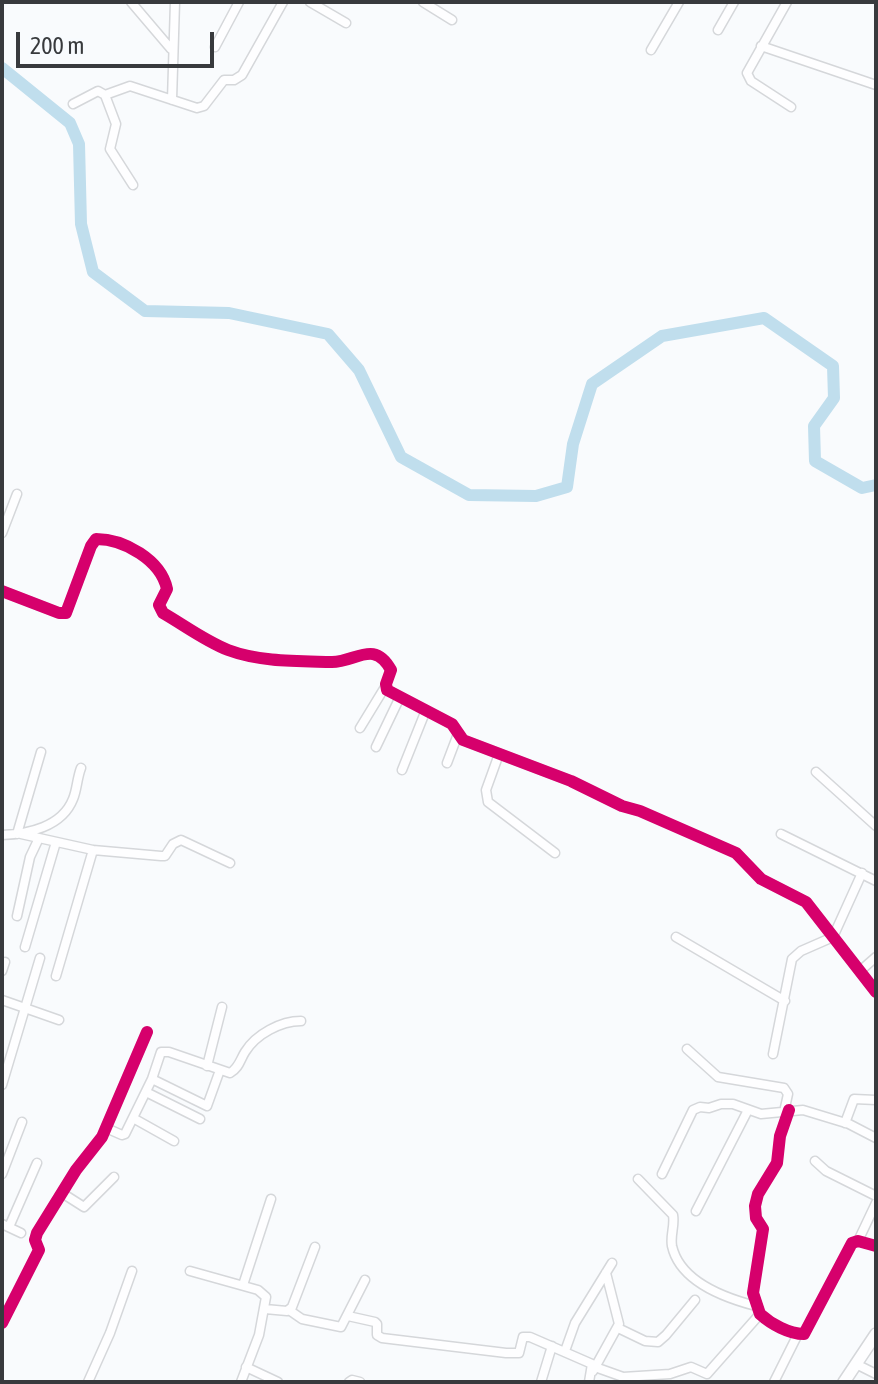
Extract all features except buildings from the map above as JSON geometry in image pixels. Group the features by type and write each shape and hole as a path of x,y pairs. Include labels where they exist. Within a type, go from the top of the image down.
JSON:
{"main road":[{"path":"844,1382 876,1334"}],"street":[{"path":"131,2 171,49"},
{"path":"172,100 171,49 175,2"},
{"path":"215,47 239,2"},
{"path":"105,95 130,86 172,100 202,107 206,105 224,80 238,79 283,2"},
{"path":"310,2 346,23"},
{"path":"423,2 452,20"},
{"path":"651,50 679,2"},
{"path":"718,30 734,2"},
{"path":"787,2 748,67 748,77 791,107"},
{"path":"761,46 876,85"},
{"path":"73,104 98,91 105,95 116,124 110,149 133,185"},
{"path":"2,533 17,494"},
{"path":"2,591 66,613 96,539 136,550 162,575 167,589 159,605 163,613 217,644 243,655 271,660 336,661 363,653 373,654 390,667 391,673 385,687 360,728"},
{"path":"385,687 452,724 463,740 571,781 622,806 726,847 761,879 806,902 876,992"},
{"path":"376,747 400,697"},
{"path":"402,770 426,710"},
{"path":"447,763 459,733"},
{"path":"19,834 41,752"},
{"path":"499,754 486,790 488,802 555,853"},
{"path":"2,835 19,834 50,825 73,798 81,768"},
{"path":"816,772 876,826"},
{"path":"19,834 93,850 165,856 173,844 181,840 230,863"},
{"path":"781,834 876,881"},
{"path":"17,916 30,857 39,838"},
{"path":"25,947 56,842"},
{"path":"56,976 93,850"},
{"path":"773,1054 792,959 801,951 833,937 862,873"},
{"path":"676,937 785,1001"},
{"path":"860,971 876,957"},
{"path":"2,1085 40,958"},
{"path":"2,1000 59,1020"},
{"path":"207,1066 222,1007"},
{"path":"106,1128 124,1135 152,1079 159,1055 164,1052 220,1070 234,1071 250,1046 283,1022 301,1021"},
{"path":"2,1323 39,1250 35,1237 106,1128 147,1032"},
{"path":"687,1049 718,1077 784,1088 788,1094 787,1111 778,1141 777,1163 756,1199 756,1218 763,1229 753,1293 758,1310"},
{"path":"152,1079 207,1106 220,1070"},
{"path":"146,1092 200,1119"},
{"path":"845,1123 854,1099 876,1100"},
{"path":"662,1174 696,1108 727,1104 761,1114 803,1110 845,1123 876,1138"},
{"path":"696,1211 748,1110"},
{"path":"133,1118 174,1141"},
{"path":"2,1174 22,1122"},
{"path":"815,1161 826,1171 876,1196"},
{"path":"21,1233 6,1225 37,1163"},
{"path":"62,1193 84,1207 114,1177"},
{"path":"638,1179 673,1215 672,1248 686,1269 718,1294 758,1310 772,1323 798,1334 804,1334 807,1330 876,1203"},
{"path":"243,1285 271,1199"},
{"path":"858,1241 876,1246"},
{"path":"289,1310 295,1304 315,1247"},
{"path":"565,1351 575,1323 612,1263"},
{"path":"88,1382 132,1271"},
{"path":"190,1271 264,1294 265,1309 241,1382"},
{"path":"589,1382 618,1328 619,1319 606,1273"},
{"path":"265,1309 289,1310 302,1319 337,1328 344,1324 365,1280"},
{"path":"618,1328 645,1341 658,1342 695,1300"},
{"path":"348,1316 375,1322 377,1335 382,1338 516,1354 521,1350 523,1337 526,1337 565,1351 592,1364 594,1369 623,1377 670,1374 691,1367 707,1374 758,1310"},
{"path":"774,1382 798,1334"},
{"path":"541,1382 552,1346"},
{"path":"856,1364 876,1374"},
{"path":"246,1367 278,1382"},
{"path":"349,1382 360,1382"}],"waterway":[{"path":"2,68 70,123 79,144 81,224 93,272 145,311 229,313 328,334 359,370 401,457 469,495 536,496 567,487 573,444 592,384 662,336 764,318 833,366 834,398 814,426 815,461 862,488 876,485"}],"cycle path":[{"path":"2,591 66,613 91,546 96,539 107,540 140,553 157,569 167,589 159,605 163,613 228,650 253,657 292,661 332,662 364,654 378,656 391,670 387,690 452,724 463,740 571,781 622,806 736,853 761,879 806,902 876,992"},
{"path":"2,1323 39,1250 35,1240 37,1233 76,1170 102,1137 147,1032"},
{"path":"789,1110 780,1136 777,1163 758,1194 755,1206 756,1218 763,1229 753,1293 760,1314 780,1328 804,1334 852,1243 858,1241 876,1246"}]}
